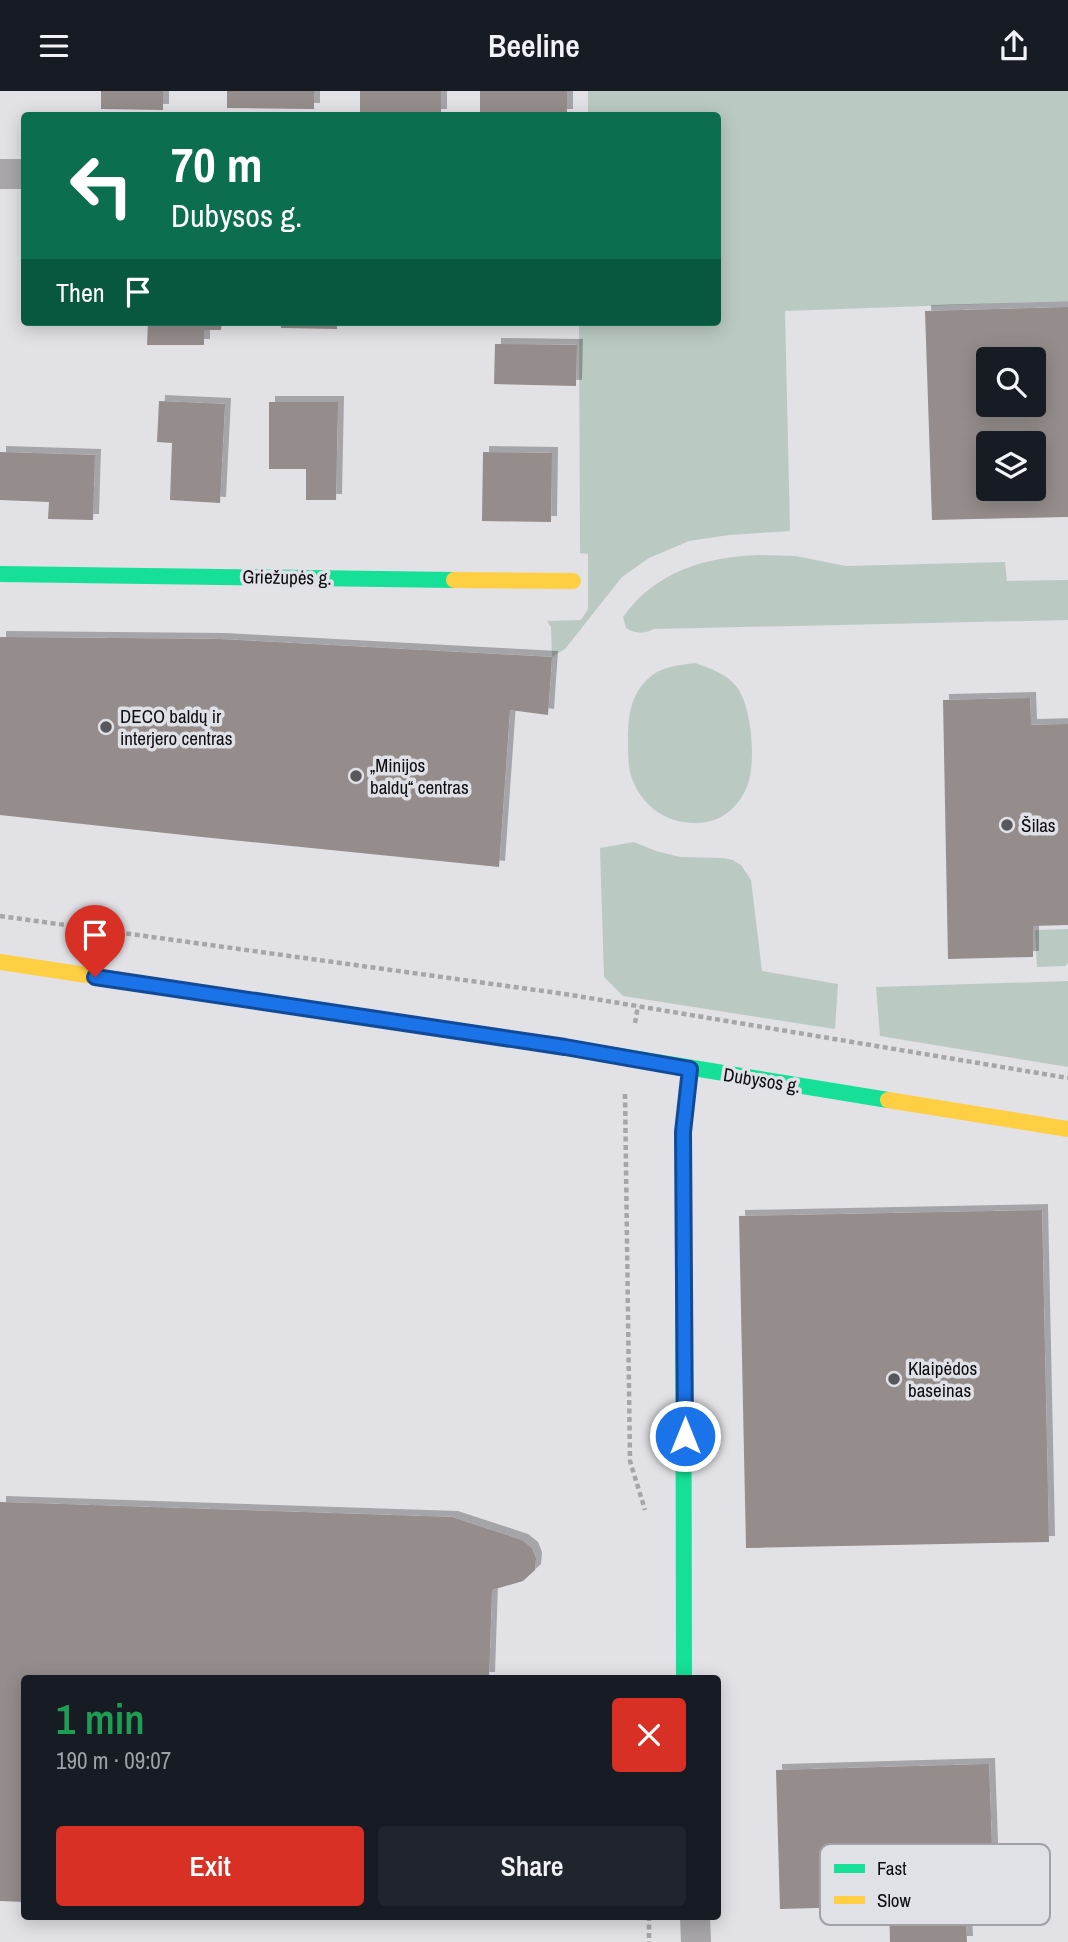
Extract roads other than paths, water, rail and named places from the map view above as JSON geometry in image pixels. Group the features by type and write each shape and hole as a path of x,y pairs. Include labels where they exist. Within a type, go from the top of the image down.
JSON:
{"street":[{"path":"0,174 21,174"},
{"name":"Griežupės g.","path":"0,574 573,580"},
{"name":"Dubysos g.","path":"0,962 565,1047 1068,1129"},
{"path":"684,1675 683,1132 690,1069"},
{"path":"695,1920 696,1942"}],"place":[{"name":"DECO baldų ir interjero centras","path":"106,727"},
{"name":"„Minijos baldų“ centras","path":"356,776"},
{"name":"Šilas","path":"1007,825"},
{"name":"Klaipėdos baseinas","path":"894,1379"}]}
